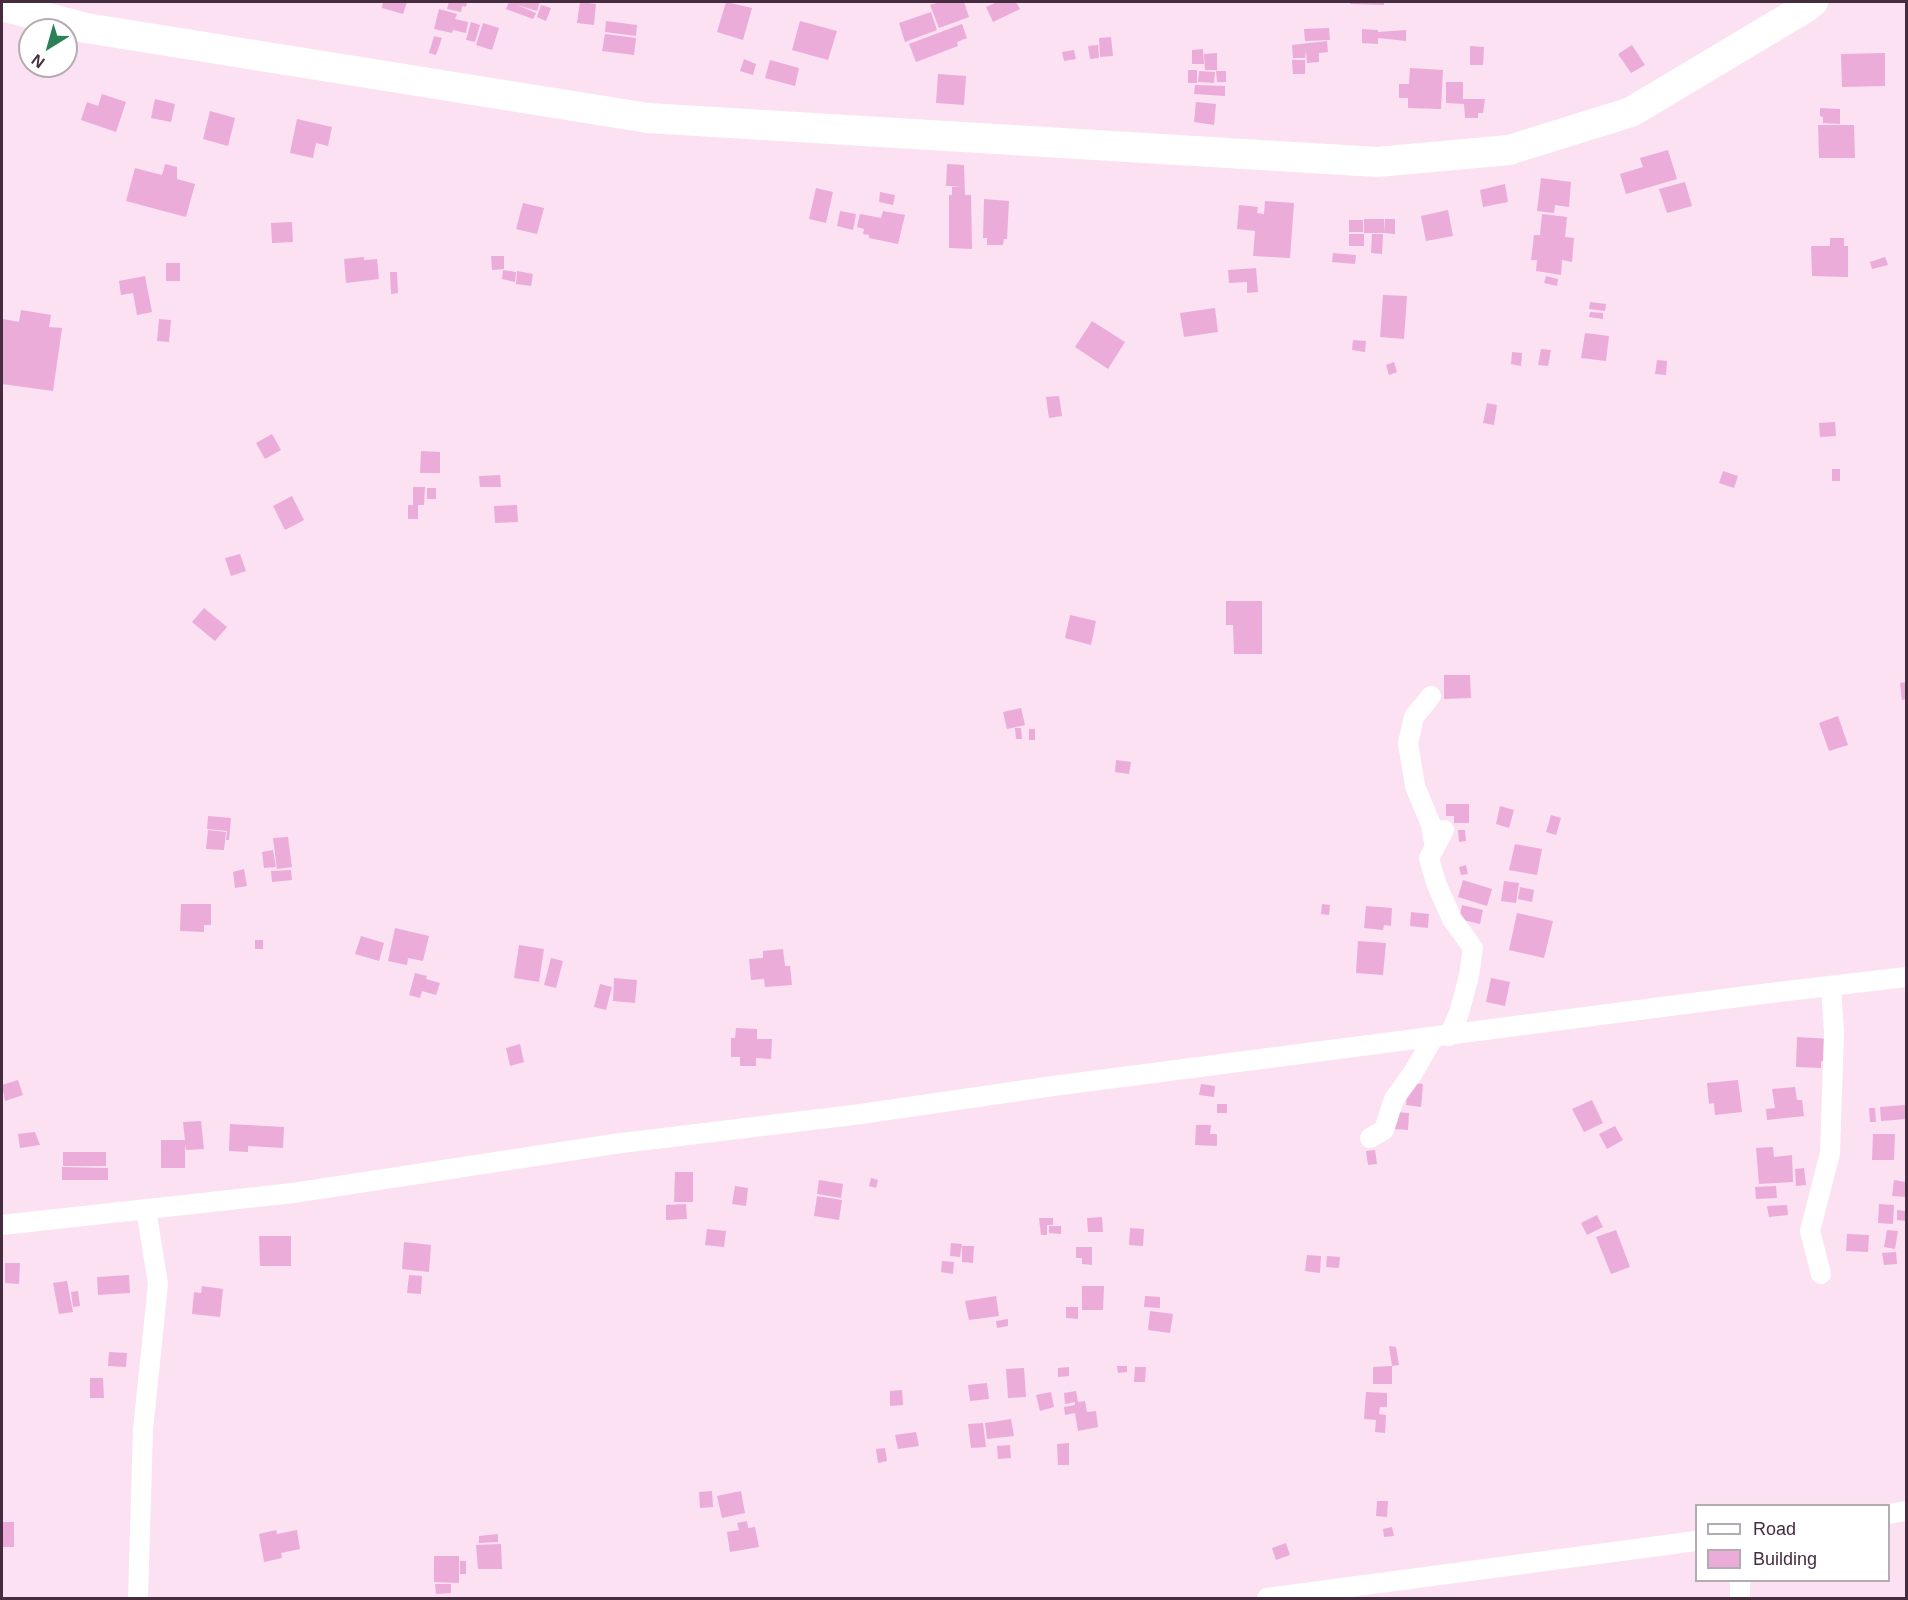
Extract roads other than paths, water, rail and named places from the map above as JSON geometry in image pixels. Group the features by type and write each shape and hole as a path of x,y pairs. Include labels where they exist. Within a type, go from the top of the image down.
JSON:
{"main road":[{"path":"2,6 86,27 648,118 1377,162 1509,150 1631,112 1814,2"}],"street":[{"path":"1370,1138 1384,1130 1394,1099 1459,1013 1469,976 1473,948 1452,919 1436,883 1429,858 1440,838 1431,825 1415,786 1408,743 1414,717 1431,696"},
{"path":"2,1225 292,1193 614,1144 861,1114 1053,1086 1906,977"},
{"path":"1821,1274 1810,1231 1830,1153 1834,1032 1831,986"},
{"path":"138,1599 143,1430 158,1284 146,1209"},
{"path":"1890,1514 1906,1511"},
{"path":"1267,1599 1695,1541"},
{"path":"1740,1582 1740,1599"}]}
